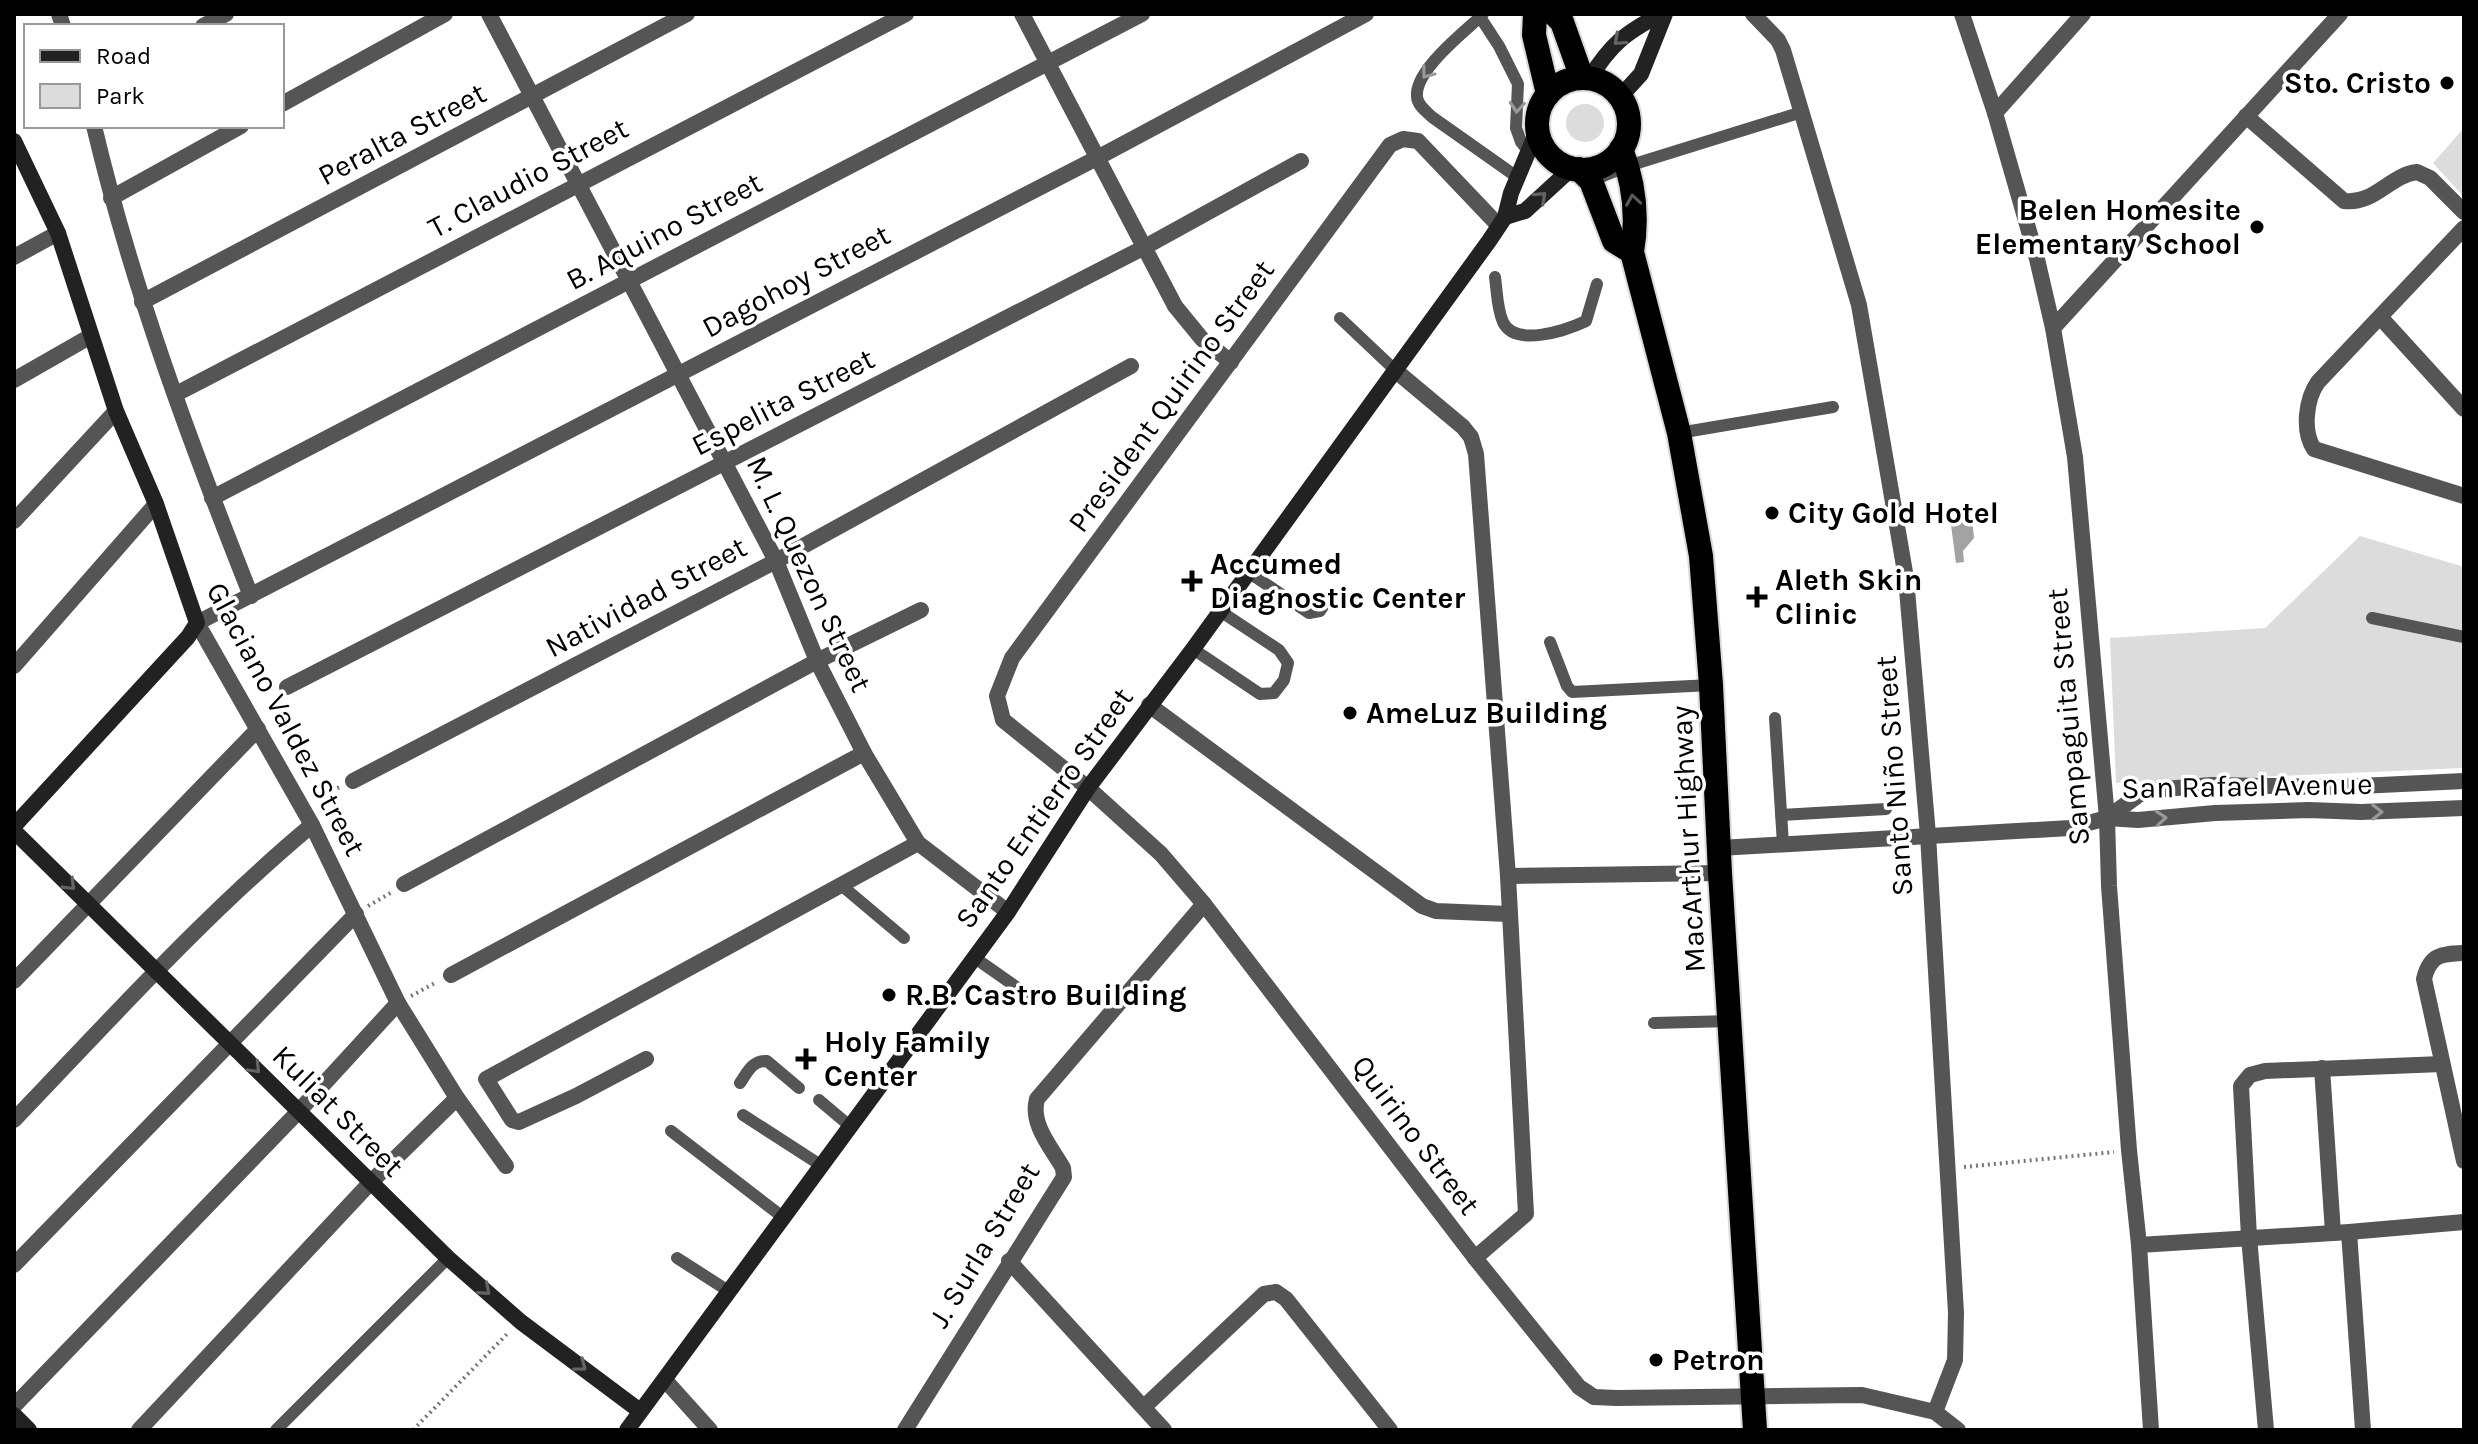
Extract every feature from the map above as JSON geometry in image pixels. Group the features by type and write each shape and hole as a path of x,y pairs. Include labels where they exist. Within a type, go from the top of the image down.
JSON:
{"highway":[{"path":"1535,14 1534,35 1548,94"},
{"path":"1554,14 1562,22 1586,78"},
{"path":"1586,78 1606,85 1620,97 1627,109 1629,122 1625,158 1581,173 1551,157 1533,141 1538,114 1548,94 1564,82 1586,78"},
{"name":"MacArthur Highway","path":"1625,158 1637,224 1632,252 1679,433 1701,556 1755,1430"},
{"name":"MacArthur Highway","path":"1581,173 1614,241 1632,252"}],"main road":[{"path":"1586,78 1606,51 1630,30 1663,14"},
{"path":"1620,97 1641,74 1663,14"},
{"name":"Glaciano Valdez Street","path":"14,141 58,233 116,411 156,504 197,623"},
{"name":"Santo Entierro Street","path":"627,1430 975,958 1088,788 1396,371 1502,221 1533,141"},
{"name":"Santo Entierro Street","path":"1502,221 1525,211 1581,173"},
{"path":"14,828 188,637 197,623"},
{"name":"Kuliat Street","path":"14,828 448,1258 521,1322 640,1411"},
{"path":"14,1415 29,1430"}],"street":[{"path":"207,24 226,14"},
{"path":"284,103 445,14"},
{"name":"M. L. Quezon Street","path":"489,14 776,561 817,661 864,753 918,843 1008,912"},
{"name":"Peralta Street","path":"142,302 687,14"},
{"name":"T. Claudio Street","path":"176,394 906,14"},
{"path":"1022,14 1143,248 1189,325 1231,362"},
{"name":"B. Aquino Street","path":"212,498 1142,14"},
{"name":"Dagohoy Street","path":"197,623 1097,158 1366,14"},
{"name":"Santo Niño Street","path":"1753,14 1778,40 1783,50 1859,305 1904,562 1928,835 1957,1350 1935,1412"},
{"name":"Sampaguita Street","path":"1962,14 1995,113 2037,259 2053,328 2075,457 2107,818 2109,886 2151,1430"},
{"path":"1995,113 2083,14"},
{"path":"2053,328 2340,14"},
{"path":"2246,116 2344,201 2364,200 2400,177 2417,172 2430,178 2464,212"},
{"path":"94,128 111,198 142,302 212,498 251,596"},
{"path":"111,198 237,128"},
{"name":"President Quirino Street","path":"1088,788 1003,720 997,696 1012,658 1390,145 1403,139 1418,141 1502,221"},
{"name":"Espelita Street","path":"287,687 1143,248 1301,161"},
{"path":"2464,228 2312,391 2308,406 2311,445 2319,452 2464,496"},
{"path":"14,257 58,233"},
{"path":"2381,318 2464,409"},
{"path":"14,380 91,336"},
{"name":"Natividad Street","path":"353,781 776,561 1131,366"},
{"path":"1396,371 1463,427 1471,437 1476,454 1508,876 1526,1214 1475,1258"},
{"path":"14,521 116,411"},
{"path":"14,666 156,504"},
{"path":"404,884 817,661 921,610"},
{"name":"Glaciano Valdez Street","path":"197,623 312,825 398,1003 457,1098 506,1166"},
{"path":"1149,705 1422,906 1436,911 1508,914"},
{"path":"14,981 258,729"},
{"path":"451,975 864,753"},
{"name":"San Rafael Avenue","path":"2107,818 2140,794 2154,790 2211,785 2308,787 2464,781"},
{"path":"2308,787 2309,810"},
{"name":"Quirino Street","path":"1088,788 1161,854 1204,904 1475,1258 1579,1387 1594,1397 1754,1398"},
{"name":"San Rafael Avenue","path":"2107,818 2138,820 2215,813 2464,808"},
{"path":"1508,876 1719,861 1783,844 2070,828 2107,818"},
{"path":"14,1120 156,972 285,847 312,825"},
{"path":"646,1059 519,1122 512,1120 486,1079 918,843"},
{"name":"J. Surla Street","path":"905,1430 1065,1172 1037,1123 1034,1111 1037,1099 1204,904"},
{"path":"14,1265 356,914"},
{"path":"2464,953 2443,953 2427,965 2424,979 2464,1161"},
{"path":"14,1406 298,1112 398,1003"},
{"path":"2266,1430 2249,1237 2241,1086 2257,1072 2442,1064"},
{"path":"2322,1068 2363,1430"},
{"path":"139,1430 370,1183 457,1098"},
{"path":"2139,1245 2464,1222"},
{"path":"1009,1261 1164,1430"},
{"path":"1145,1406 1264,1294 1276,1292 1286,1299 1390,1430"},
{"path":"665,1380 710,1430"},
{"path":"1754,1398 1862,1395 1935,1412 1958,1430"}],"lane":[{"path":"1517,177 1432,117 1420,106 1417,96 1419,82 1426,71 1482,15 1518,84 1516,128 1521,142 1533,141"},
{"path":"1625,158 1802,112"},
{"path":"1495,277 1504,325 1525,336 1542,335 1586,321 1597,284"},
{"path":"1340,318 1396,371"},
{"path":"1679,433 1833,407"},
{"path":"1248,572 1309,613 1320,611 1329,597"},
{"path":"1193,649 1260,694 1274,693 1284,680 1288,663 1285,656 1220,611"},
{"path":"2372,618 2464,637"},
{"path":"1550,642 1572,692 1711,685"},
{"path":"1775,718 1783,844"},
{"path":"1781,815 1886,809"},
{"path":"841,885 904,938"},
{"path":"975,958 1032,998"},
{"path":"1654,1023 1731,1021"},
{"path":"740,1083 753,1064 767,1061 799,1088"},
{"path":"819,1100 851,1127"},
{"path":"743,1115 822,1166"},
{"path":"671,1131 784,1218"},
{"path":"276,1430 448,1258"},
{"path":"677,1258 730,1292"}],"path":[{"path":"299,804 353,781"},
{"path":"356,914 404,884"},
{"path":"398,1003 451,975"},
{"path":"1946,1169 2129,1150"},
{"path":"413,1430 521,1322"}],"green space":[{"path":"1585,104 1599,109 1604,123 1599,137 1585,142 1571,137 1566,123 1571,109"},
{"path":"2464,128 2464,197 2433,163"},
{"path":"2360,536 2464,567 2464,768 2116,783 2110,638 2265,628"}],"shaded area":[{"path":"1971,507 1974,538 1963,551 1964,562 1956,563 1949,510"}],"place":[{"name":"Sto. Cristo","path":"2447,83"},
{"name":"Belen Homesite Elementary School","path":"2257,227"},
{"name":"City Gold Hotel","path":"1772,513"},
{"name":"Accumed Diagnostic Center","path":"1192,581"},
{"name":"Aleth Skin Clinic","path":"1757,597"},
{"name":"AmeLuz Building","path":"1350,713"},
{"name":"R.B. Castro Building","path":"889,995"},
{"name":"Holy Family Center","path":"806,1059"},
{"name":"Petron","path":"1656,1360"}]}
